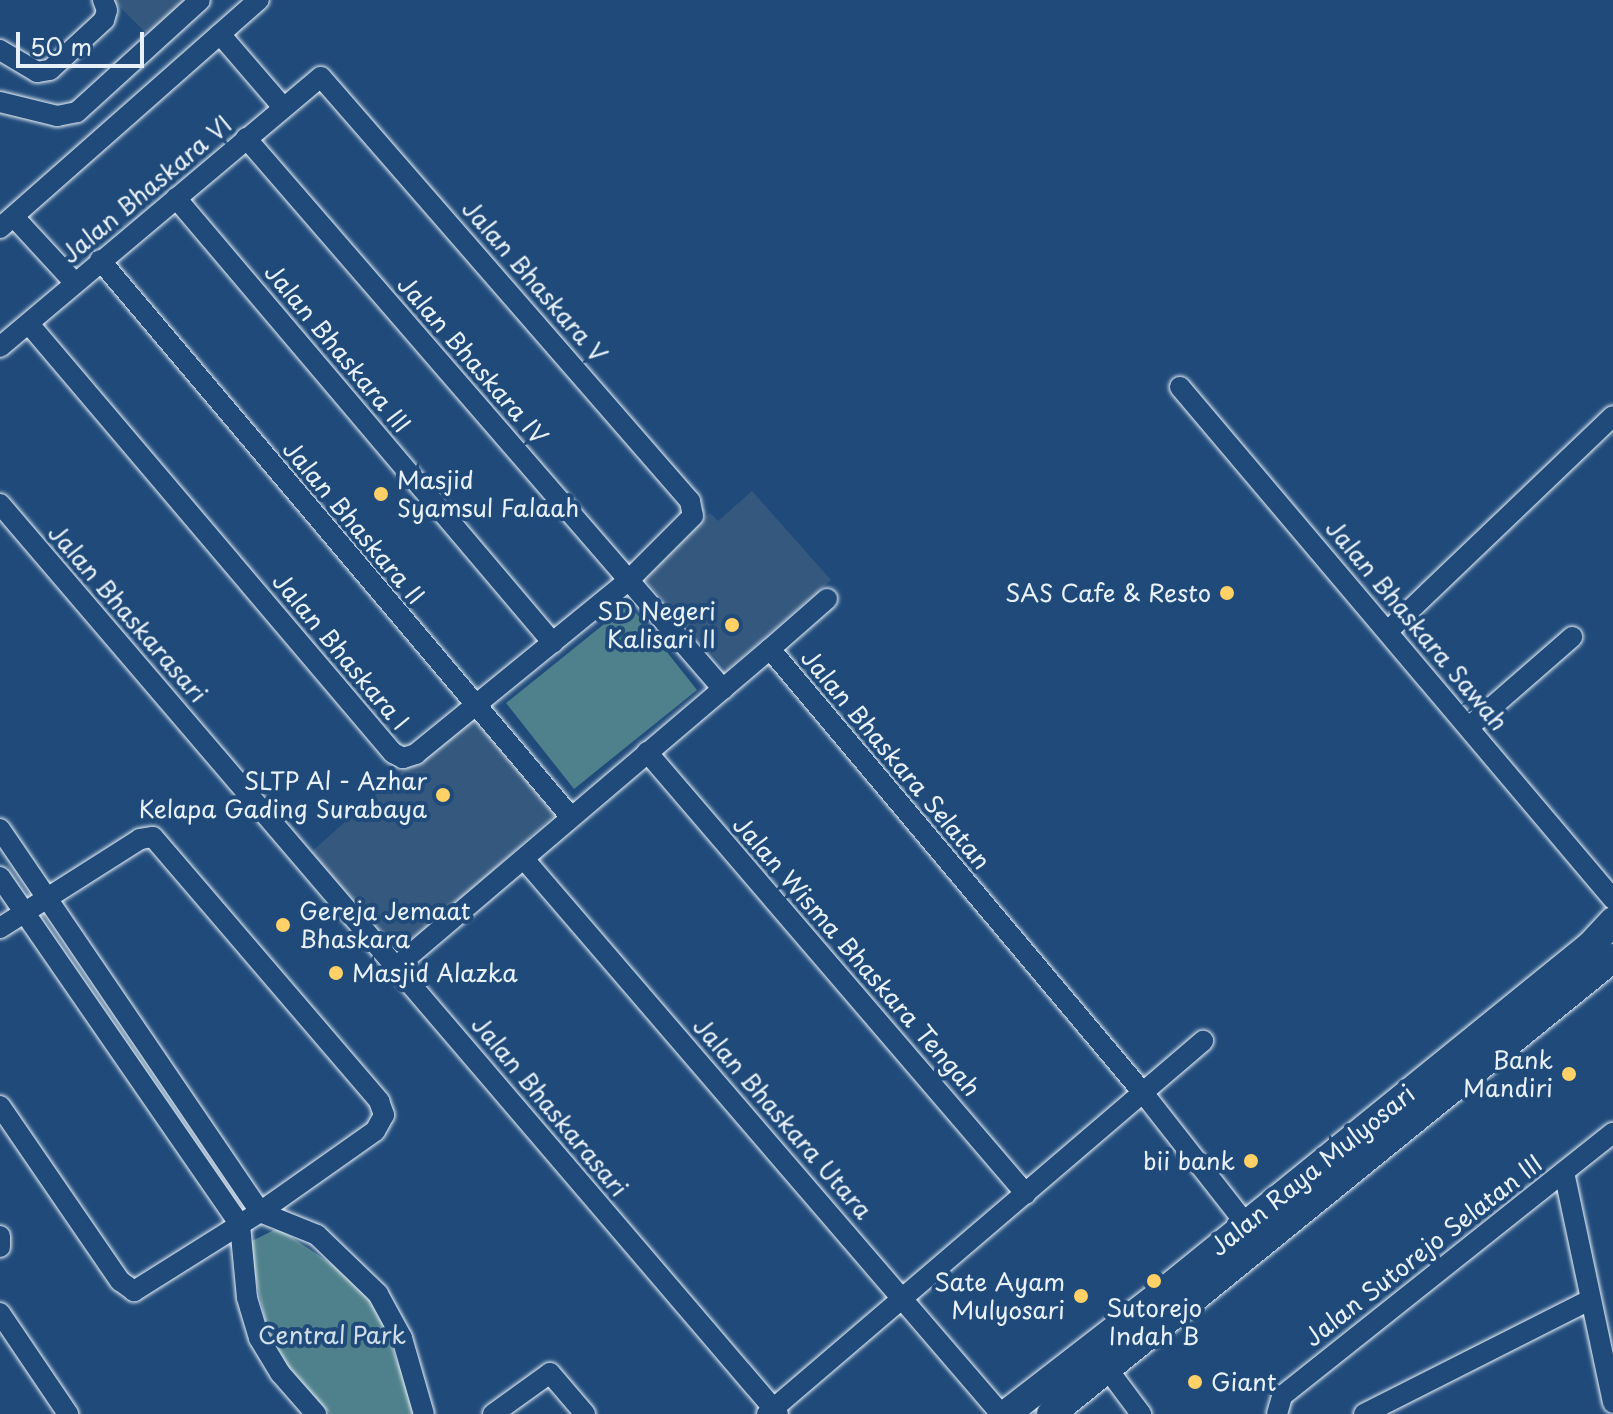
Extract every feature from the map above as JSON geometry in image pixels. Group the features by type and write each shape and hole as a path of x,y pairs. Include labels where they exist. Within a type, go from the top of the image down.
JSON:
{"main road":[{"name":"Jalan Raya Mulyosari","path":"1354,1152 1591,945 1613,921"},
{"name":"Jalan Raya Mulyosari","path":"1051,1414 1109,1371 1323,1177 1613,958"},
{"name":"Jalan Raya Mulyosari","path":"1003,1414 1245,1223 1323,1177"}],"street":[{"path":"0,50 37,72 50,70 104,20 107,10 103,0"},
{"path":"0,102 57,116 77,112 200,0"},
{"path":"75,283 7,223 259,0"},
{"path":"220,34 282,106"},
{"name":"Jalan Bhaskara VI","path":"0,347 314,79 327,80"},
{"name":"Jalan Bhaskara V","path":"327,80 690,501 692,519"},
{"name":"Jalan Bhaskara IV","path":"246,138 723,689"},
{"name":"Jalan Bhaskara III","path":"176,198 553,643"},
{"name":"Jalan Bhaskara II","path":"100,260 472,706 570,816"},
{"name":"Jalan Bhaskara I","path":"29,324 393,753 413,757 629,580 692,519"},
{"name":"Jalan Bhaskara Sawah","path":"1180,387 1613,899"},
{"path":"1388,631 1613,416"},
{"name":"Jalan Bhaskarasari","path":"0,504 773,1412"},
{"path":"770,649 827,599"},
{"path":"1469,727 1572,637"},
{"name":"Jalan Bhaskara Selatan","path":"396,967 770,649 1144,1094 1245,1223"},
{"name":"Jalan Wisma Bhaskara Tengah","path":"647,752 1026,1194"},
{"path":"0,829 260,1212 317,1235 378,1294 402,1338 424,1414"},
{"path":"0,928 140,839 155,838 379,1101 384,1115 375,1131 260,1212 141,1290 130,1290 0,1106"},
{"name":"Jalan Bhaskara Utara","path":"524,859 1003,1414"},
{"path":"0,877 240,1225 247,1298 259,1338 280,1373 316,1414"},
{"path":"773,1412 1203,1041"},
{"name":"Jalan Sutorejo Selatan III","path":"1277,1414 1282,1396 1613,1133"},
{"path":"1564,1172 1613,1406 1603,1414"},
{"path":"0,1236 0,1247"},
{"path":"1364,1414 1590,1300"},
{"path":"0,1313 68,1414"},
{"path":"1109,1371 1141,1414"},
{"path":"493,1414 550,1373 585,1414"}],"shaded area":[{"path":"113,0 188,0 150,37"},
{"name":"SD Negeri Kalisari II","path":"752,491 831,580 727,670 643,577 710,513 718,521"},
{"path":"468,713 557,813 399,954 310,853"}],"green space":[{"path":"629,604 697,690 574,789 506,703"},
{"name":"Central Park","path":"278,1228 351,1277 377,1307 417,1414 330,1414 287,1365 267,1329 252,1261 252,1241"}],"place":[{"name":"Masjid Syamsul Falaah","path":"381,494"},
{"name":"SAS Cafe & Resto","path":"1227,593"},
{"name":"SD Negeri Kalisari II","path":"732,625"},
{"name":"SLTP Al - Azhar Kelapa Gading Surabaya","path":"443,795"},
{"name":"Gereja Jemaat Bhaskara","path":"283,925"},
{"name":"Masjid Alazka","path":"336,973"},
{"name":"Bank Mandiri","path":"1569,1074"},
{"name":"bii bank","path":"1251,1161"},
{"name":"Sutorejo Indah B","path":"1154,1281"},
{"name":"Sate Ayam Mulyosari","path":"1081,1296"},
{"name":"Giant","path":"1195,1382"}]}
